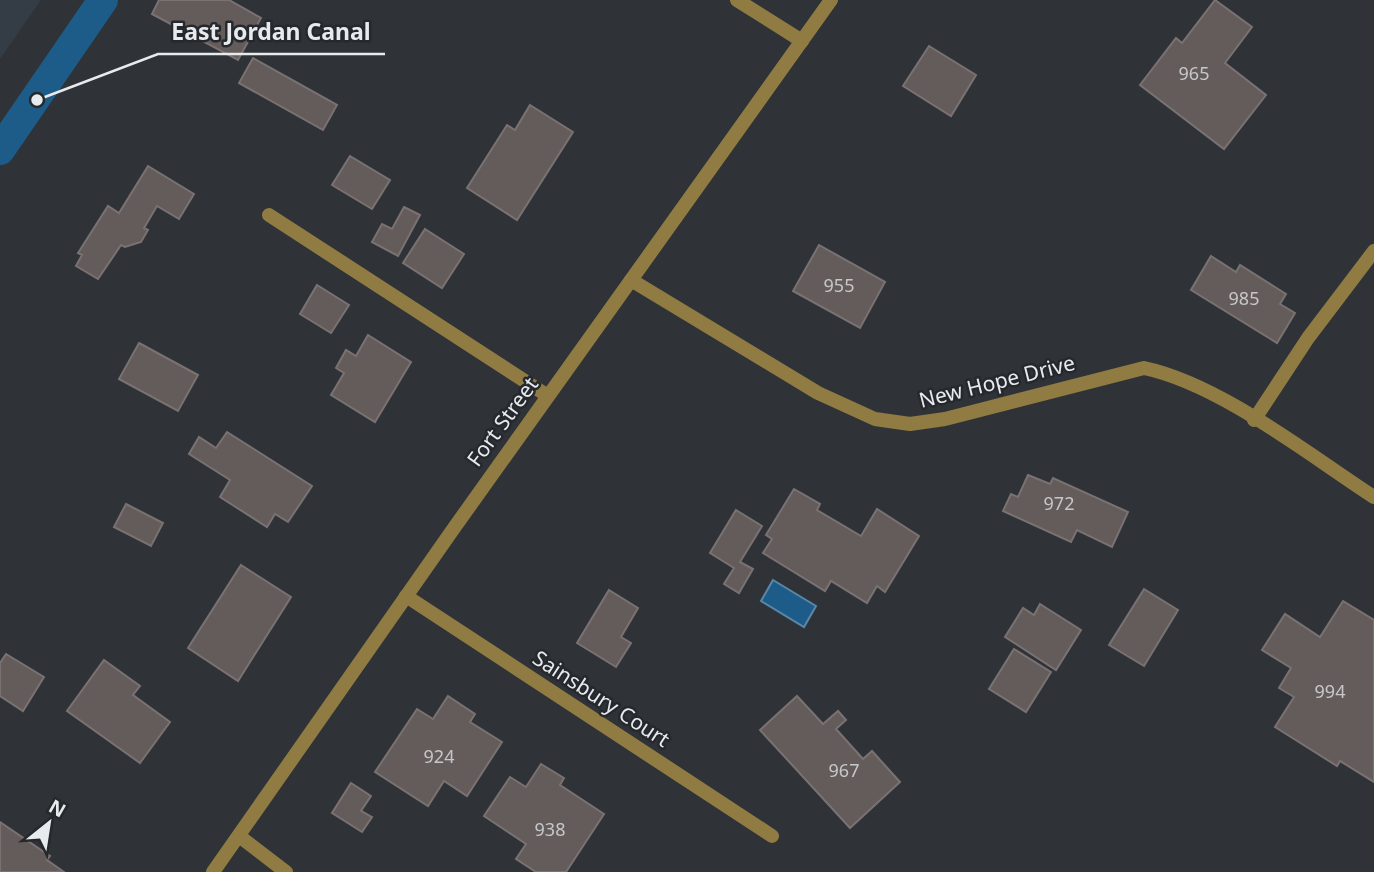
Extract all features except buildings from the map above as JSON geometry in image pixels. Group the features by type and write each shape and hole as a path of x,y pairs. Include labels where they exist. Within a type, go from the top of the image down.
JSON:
{"street":[{"path":"737,0 802,41"},
{"name":"Fort Street","path":"213,872 406,596 831,0"},
{"path":"270,215 548,396"},
{"path":"1254,420 1308,338 1374,251"},
{"name":"New Hope Drive","path":"631,280 818,393 875,419 910,424 945,419 1144,368 1172,374 1254,420 1374,497"},
{"name":"Sainsbury Court","path":"406,596 772,836"},
{"path":"239,836 286,872"}],"shaded area":[{"path":"0,0 41,0 0,59"}],"water":[{"path":"773,580 816,606 804,627 761,601"}],"waterway":[{"path":"0,150 103,0"}],"place":[{"name":"East Jordan Canal","path":"37,100"}]}
